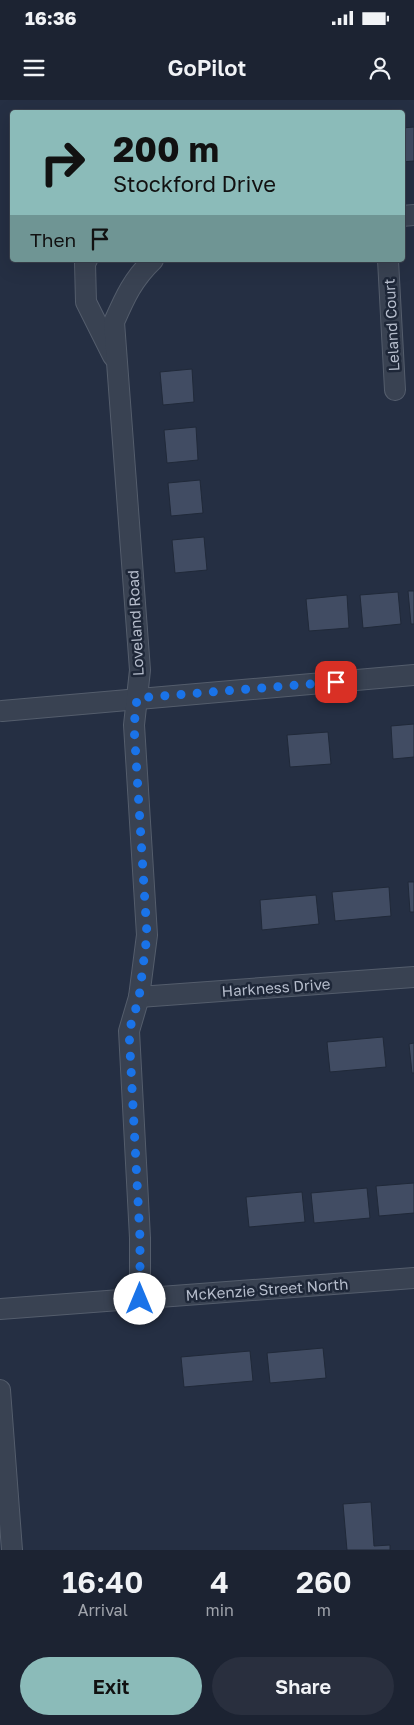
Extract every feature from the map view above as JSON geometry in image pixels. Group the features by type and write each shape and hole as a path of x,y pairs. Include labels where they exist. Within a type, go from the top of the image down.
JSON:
{"street":[{"path":"86,262 86,302 116,364"},
{"name":"Loveland Road","path":"140,1299 140,1238 129,1031 139,998 147,935 134,726 140,670 114,322 126,294 138,275 151,262"},
{"name":"Leland Court","path":"388,262 395,390"},
{"path":"2,711 414,675"},
{"name":"Harkness Drive","path":"139,998 414,976"},
{"name":"McKenzie Street North","path":"0,1309 414,1278"},
{"path":"0,1390 12,1550"}],"building":[{"path":"414,127 414,161 405,162 405,128"},
{"path":"192,369 194,402 163,405 160,372"},
{"path":"196,427 198,460 167,463 164,430"},
{"path":"200,480 203,513 171,516 168,483"},
{"path":"204,537 207,570 175,573 172,540"},
{"path":"408,591 414,591 414,624 411,624"},
{"path":"398,592 401,624 363,628 360,595"},
{"path":"347,595 349,628 309,631 306,599"},
{"path":"414,724 414,757 393,759 391,726"},
{"path":"328,732 331,764 290,767 287,735"},
{"path":"408,882 414,882 414,912 410,912"},
{"path":"389,887 391,916 335,921 332,892"},
{"path":"316,895 319,924 262,930 260,900"},
{"path":"383,1037 386,1067 330,1072 327,1042"},
{"path":"414,1043 414,1073 412,1073 409,1044"},
{"path":"414,1183 414,1213 379,1216 376,1186"},
{"path":"367,1188 370,1218 314,1223 311,1193"},
{"path":"302,1192 305,1222 249,1227 246,1197"},
{"path":"323,1348 326,1378 270,1383 267,1353"},
{"path":"250,1351 253,1381 184,1387 181,1357"},
{"path":"371,1502 374,1546 390,1545 390,1550 347,1550 343,1504"}],"route":[{"path":"140,1299 140,1238 129,1031 139,998 147,935 134,726 137,698 336,682"}]}
